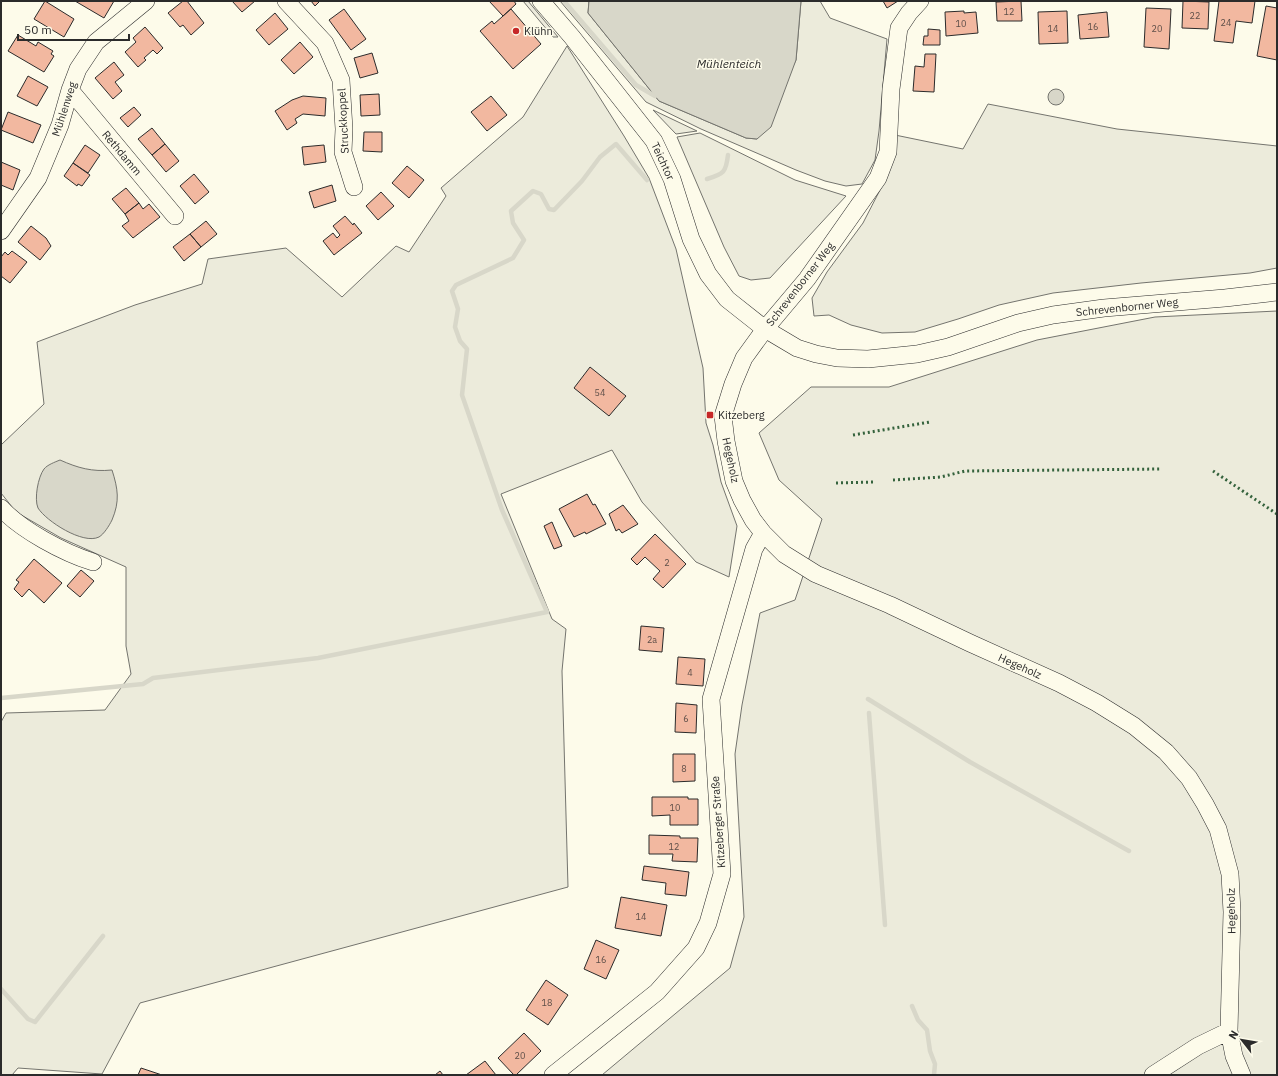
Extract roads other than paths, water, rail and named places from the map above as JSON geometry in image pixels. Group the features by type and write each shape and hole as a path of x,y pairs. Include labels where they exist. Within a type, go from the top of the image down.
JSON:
{"street":[{"name":"Mühlenweg","path":"1,231 38,178 60,125 78,69 96,42 146,1"},
{"name":"Struckkoppel","path":"286,1 325,44 341,80 344,129 343,152 354,187"},
{"name":"Teichtor","path":"541,1 572,37 654,141 672,179 691,239 708,274 727,299 765,329"},
{"name":"Schrevenborner Weg","path":"920,1 909,13 899,28 891,89 888,152 878,178 807,279 765,329 797,348 816,354 837,358 868,360 918,354 948,347 1018,323 1053,315 1104,308 1277,292"},
{"name":"Rethdamm","path":"70,90 175,216"},
{"name":"Hegeholz","path":"765,329 744,358 733,384 724,416 726,441 734,481 746,507 763,533 784,554 816,574 890,605 1097,702 1128,722 1166,752 1189,778 1218,829 1230,874 1232,912 1229,1031 1234,1056 1242,1075"},
{"path":"1,508 10,518 55,546 93,562"},
{"name":"Kitzeberger Straße","path":"553,1075 657,992 696,948 708,924 722,874 711,700 754,549 763,533"},
{"path":"1153,1075 1198,1046 1229,1031"}],"water":[{"name":"Mühlenteich","path":"589,1 801,1 796,60 771,127 757,139 746,138 659,101 588,13"},
{"path":"1056,89 1062,91 1064,97 1062,103 1056,105 1050,103 1048,97 1050,91"},
{"path":"60,460 85,469 112,470 117,489 115,513 105,532 99,537 92,539 75,535 57,525 38,508 36,499 38,482 42,473 47,466"}],"waterway":[{"path":"564,1 636,85 655,96"},
{"path":"1,698 143,684 153,678 318,658 547,612 502,510 462,395 467,349 460,341 455,327 458,309 452,291 456,285 513,258 524,240 513,223 511,211 533,191 541,194 549,209 554,210 582,181 600,157 616,144 647,180"},
{"path":"707,179 717,176 723,172 728,155"},
{"path":"868,699 970,762 1129,851"},
{"path":"869,713 885,925"},
{"path":"1,989 28,1019 35,1022 103,936"},
{"path":"912,1006 918,1020 927,1030 930,1051 935,1064 934,1075"}],"place":[{"name":"Klühn","path":"516,31"},
{"name":"Kitzeberg","path":"710,415"}]}
